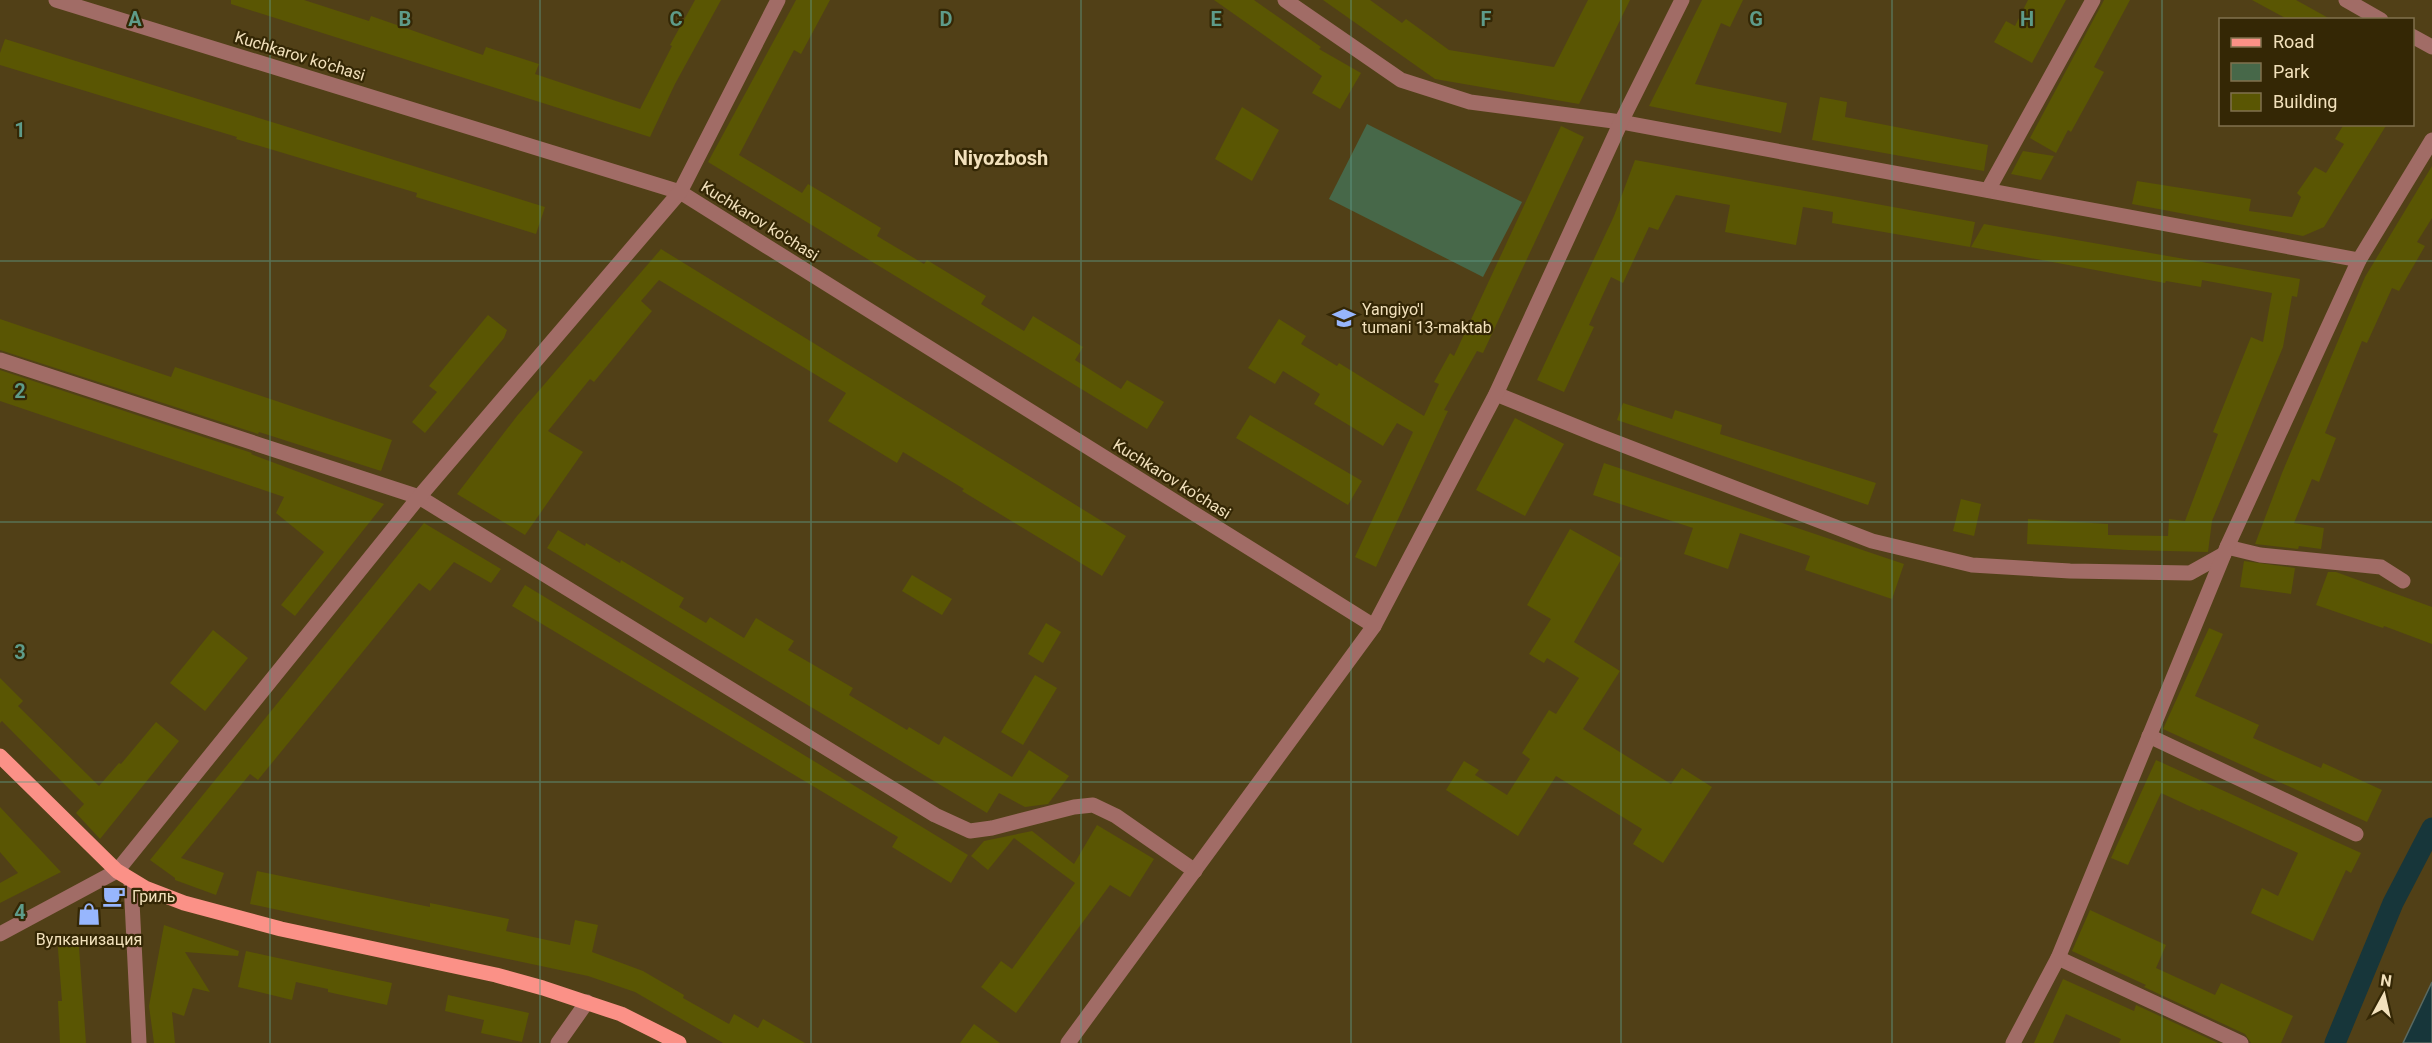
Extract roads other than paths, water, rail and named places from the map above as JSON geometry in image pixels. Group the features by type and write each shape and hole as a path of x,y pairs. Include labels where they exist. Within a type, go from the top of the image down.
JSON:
{"main road":[{"path":"0,756 117,871 146,888 195,906 281,928 496,975 621,1014 679,1043"}],"street":[{"name":"Kuchkarov ko'chasi","path":"56,0 680,192 1374,626"},
{"path":"0,934 117,871 419,497 680,192 778,0"},
{"path":"1285,0 1401,80 1470,102 1621,122 2359,260"},
{"path":"1068,1043 1374,626 1496,394 1621,122 1682,0"},
{"path":"1988,190 2093,0"},
{"path":"2346,0 2378,18"},
{"path":"2414,37 2432,47"},
{"path":"2013,1043 2058,957 2226,551 2359,260 2432,140"},
{"path":"0,360 419,497 935,814 970,831 992,828 1074,807 1093,805 1116,816 1195,871"},
{"path":"1496,394 1872,541 1972,565 2070,571 2190,573 2226,551 2381,567 2403,581"},
{"path":"2149,736 2356,834"},
{"path":"131,880 139,1043"},
{"path":"2058,957 2241,1043"},
{"path":"558,1043 587,1002"}],"water":[{"path":"2432,982 2432,1043 2403,1043"}],"waterway":[{"path":"2335,1043 2393,903 2432,828"}],"place":[{"name":"Yangiyo'l tumani 13-maktab","path":"1344,318"},
{"name":"Гриль","path":"114,896"},
{"name":"Вулканизация","path":"89,914"}],"district":[{"name":"Niyozbosh","path":"1001,158"}]}
